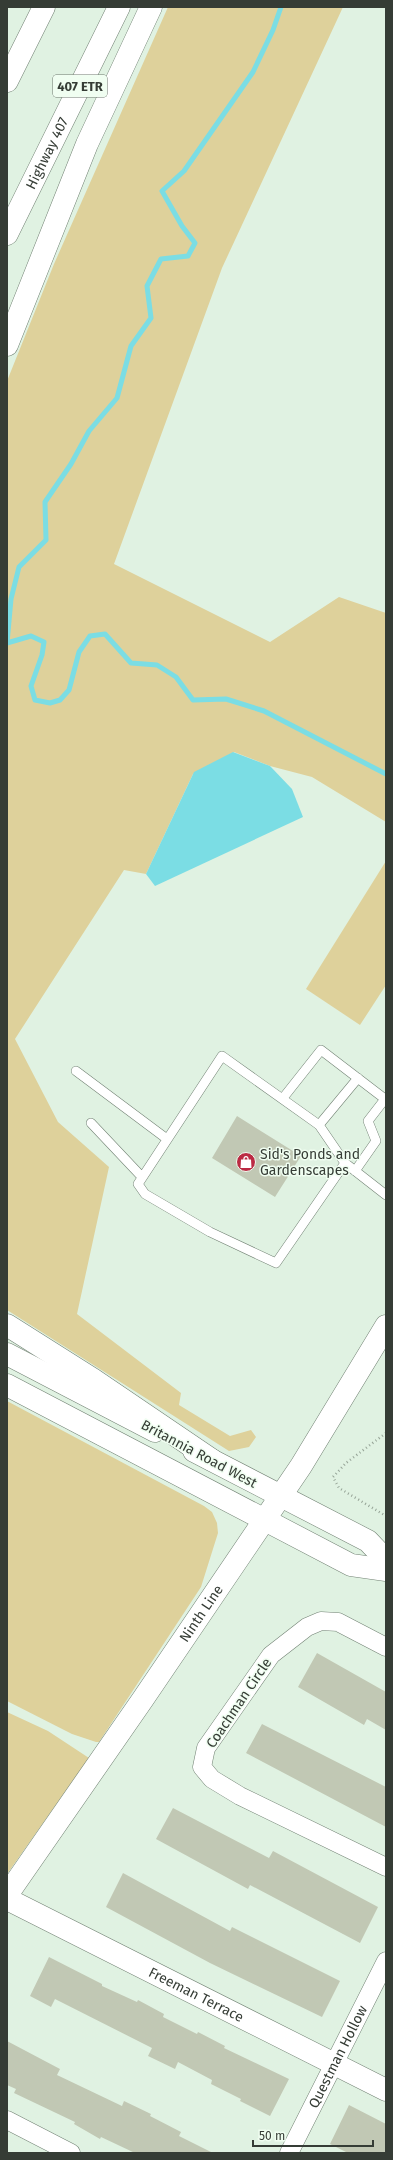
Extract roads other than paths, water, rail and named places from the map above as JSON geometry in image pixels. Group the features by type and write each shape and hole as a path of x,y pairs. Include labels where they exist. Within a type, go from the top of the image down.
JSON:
{"main road":[{"path":"7,81 44,7"},
{"name":"Highway 407","path":"7,234 119,7"},
{"path":"7,345 88,144 151,7"},
{"path":"7,54 31,34"},
{"path":"7,1325 94,1380 212,1460"},
{"name":"Ninth Line","path":"7,1895 147,1693 301,1466 386,1326"},
{"name":"Britannia Road West","path":"7,1354 368,1541 386,1560"},
{"name":"Britannia Road West","path":"7,1385 263,1521 351,1565 386,1570"},
{"name":"Freeman Terrace","path":"7,1899 386,2090"}],"street":[{"name":"Coachman Circle","path":"386,1647 338,1622 321,1621 307,1627 271,1655 206,1748 202,1766 212,1779 240,1796 386,1867"},
{"name":"Questman Hollow","path":"289,2153 386,1961"},
{"path":"7,2120 71,2153"}],"lane":[{"path":"283,1098 321,1050 385,1099 368,1121 376,1141 355,1171"},
{"path":"345,1163 276,1263 210,1232 146,1194 138,1184 222,1056 283,1098 318,1125 345,1163 386,1195"},
{"path":"76,1071 167,1140"},
{"path":"318,1125 358,1078"},
{"path":"91,1123 142,1177"}],"water":[{"path":"233,752 270,766 292,789 303,817 155,886 146,874 194,772"}],"waterway":[{"path":"7,643 11,599 19,567 46,540 45,502 71,464 89,431 117,398 131,346 151,318 147,286 161,259 188,256 195,243 182,226 162,191 184,171 253,72 273,30 281,7"},
{"path":"7,643 31,636 44,642 42,655 31,686 35,700 50,703 60,700 69,690 79,652 90,636 105,634 131,663 157,665 176,677 193,700 226,699 264,711 386,774"}],"place":[{"name":"Sid's Ponds and Gardenscapes","path":"246,1162"}]}
